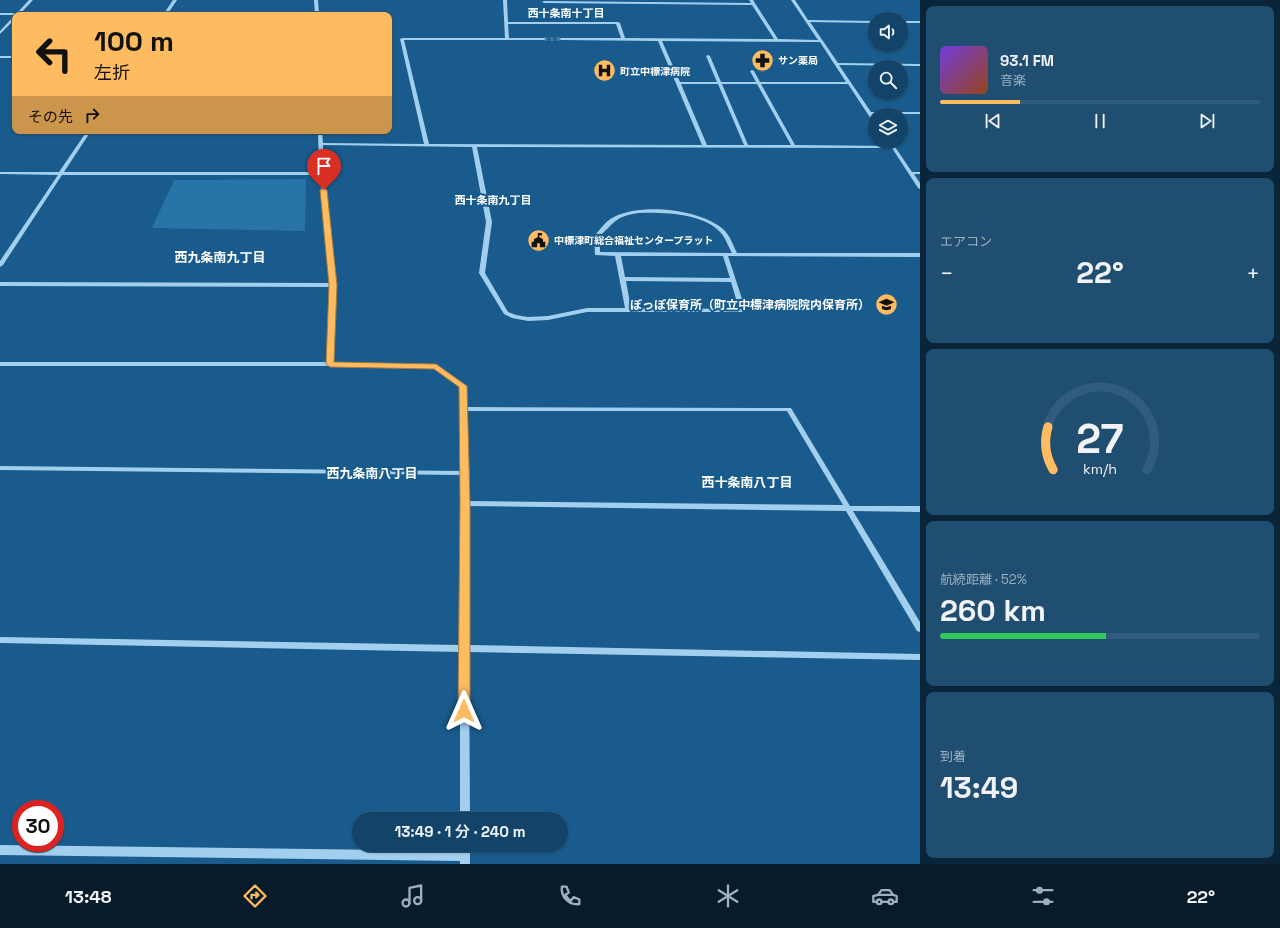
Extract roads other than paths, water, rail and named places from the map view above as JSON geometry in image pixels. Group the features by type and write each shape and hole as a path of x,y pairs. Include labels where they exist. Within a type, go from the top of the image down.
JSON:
{"street":[{"path":"20,12 31,0"},
{"path":"167,12 175,0"},
{"path":"316,0 317,12"},
{"path":"505,0 507,39"},
{"path":"793,0 868,110"},
{"path":"544,2 752,2 776,40"},
{"path":"0,14 12,15"},
{"path":"0,33 12,20"},
{"path":"807,21 868,22"},
{"path":"908,22 920,22"},
{"path":"506,23 618,23 624,40"},
{"path":"427,145 402,39 544,39"},
{"path":"561,39 820,41"},
{"path":"660,40 705,146"},
{"path":"708,56 747,146"},
{"path":"0,57 12,57"},
{"path":"836,64 920,65"},
{"path":"752,71 794,147"},
{"path":"678,83 849,83"},
{"path":"908,113 920,113"},
{"path":"0,265 87,134"},
{"path":"320,134 322,174 333,285 330,364"},
{"path":"320,144 868,147"},
{"path":"474,145 489,222 482,273 506,313 514,317 528,319 548,318 587,310 743,311 725,254"},
{"path":"895,148 920,187"},
{"path":"0,173 322,174"},
{"path":"911,173 920,173"},
{"path":"735,254 721,230 702,219 671,212 642,210 614,218 597,236 596,254 920,255"},
{"path":"618,254 628,310"},
{"path":"622,279 733,280"},
{"path":"0,284 333,285"},
{"path":"0,364 330,364 436,366 463,386 465,503 465,812"},
{"path":"463,409 790,409 920,629"},
{"path":"0,468 464,473"},
{"path":"465,503 920,509"},
{"path":"0,640 464,650 920,657"},
{"path":"0,850 465,860"}],"tunnel":[{"path":"544,39 561,39"}],"place":[{"name":"サン薬局","path":"763,60"},
{"name":"町立中標津病院","path":"604,71"},
{"name":"中標津町総合福祉センタープラット","path":"539,240"},
{"name":"ぽっぽ保育所（町立中標津病院院内保育所）","path":"886,305"}],"district":[{"name":"西十条南十丁目","path":"566,13"},
{"name":"西十条南九丁目","path":"493,200"},
{"name":"西九条南九丁目","path":"220,257"},
{"name":"西九条南八丁目","path":"372,473"},
{"name":"西十条南八丁目","path":"747,482"}]}
